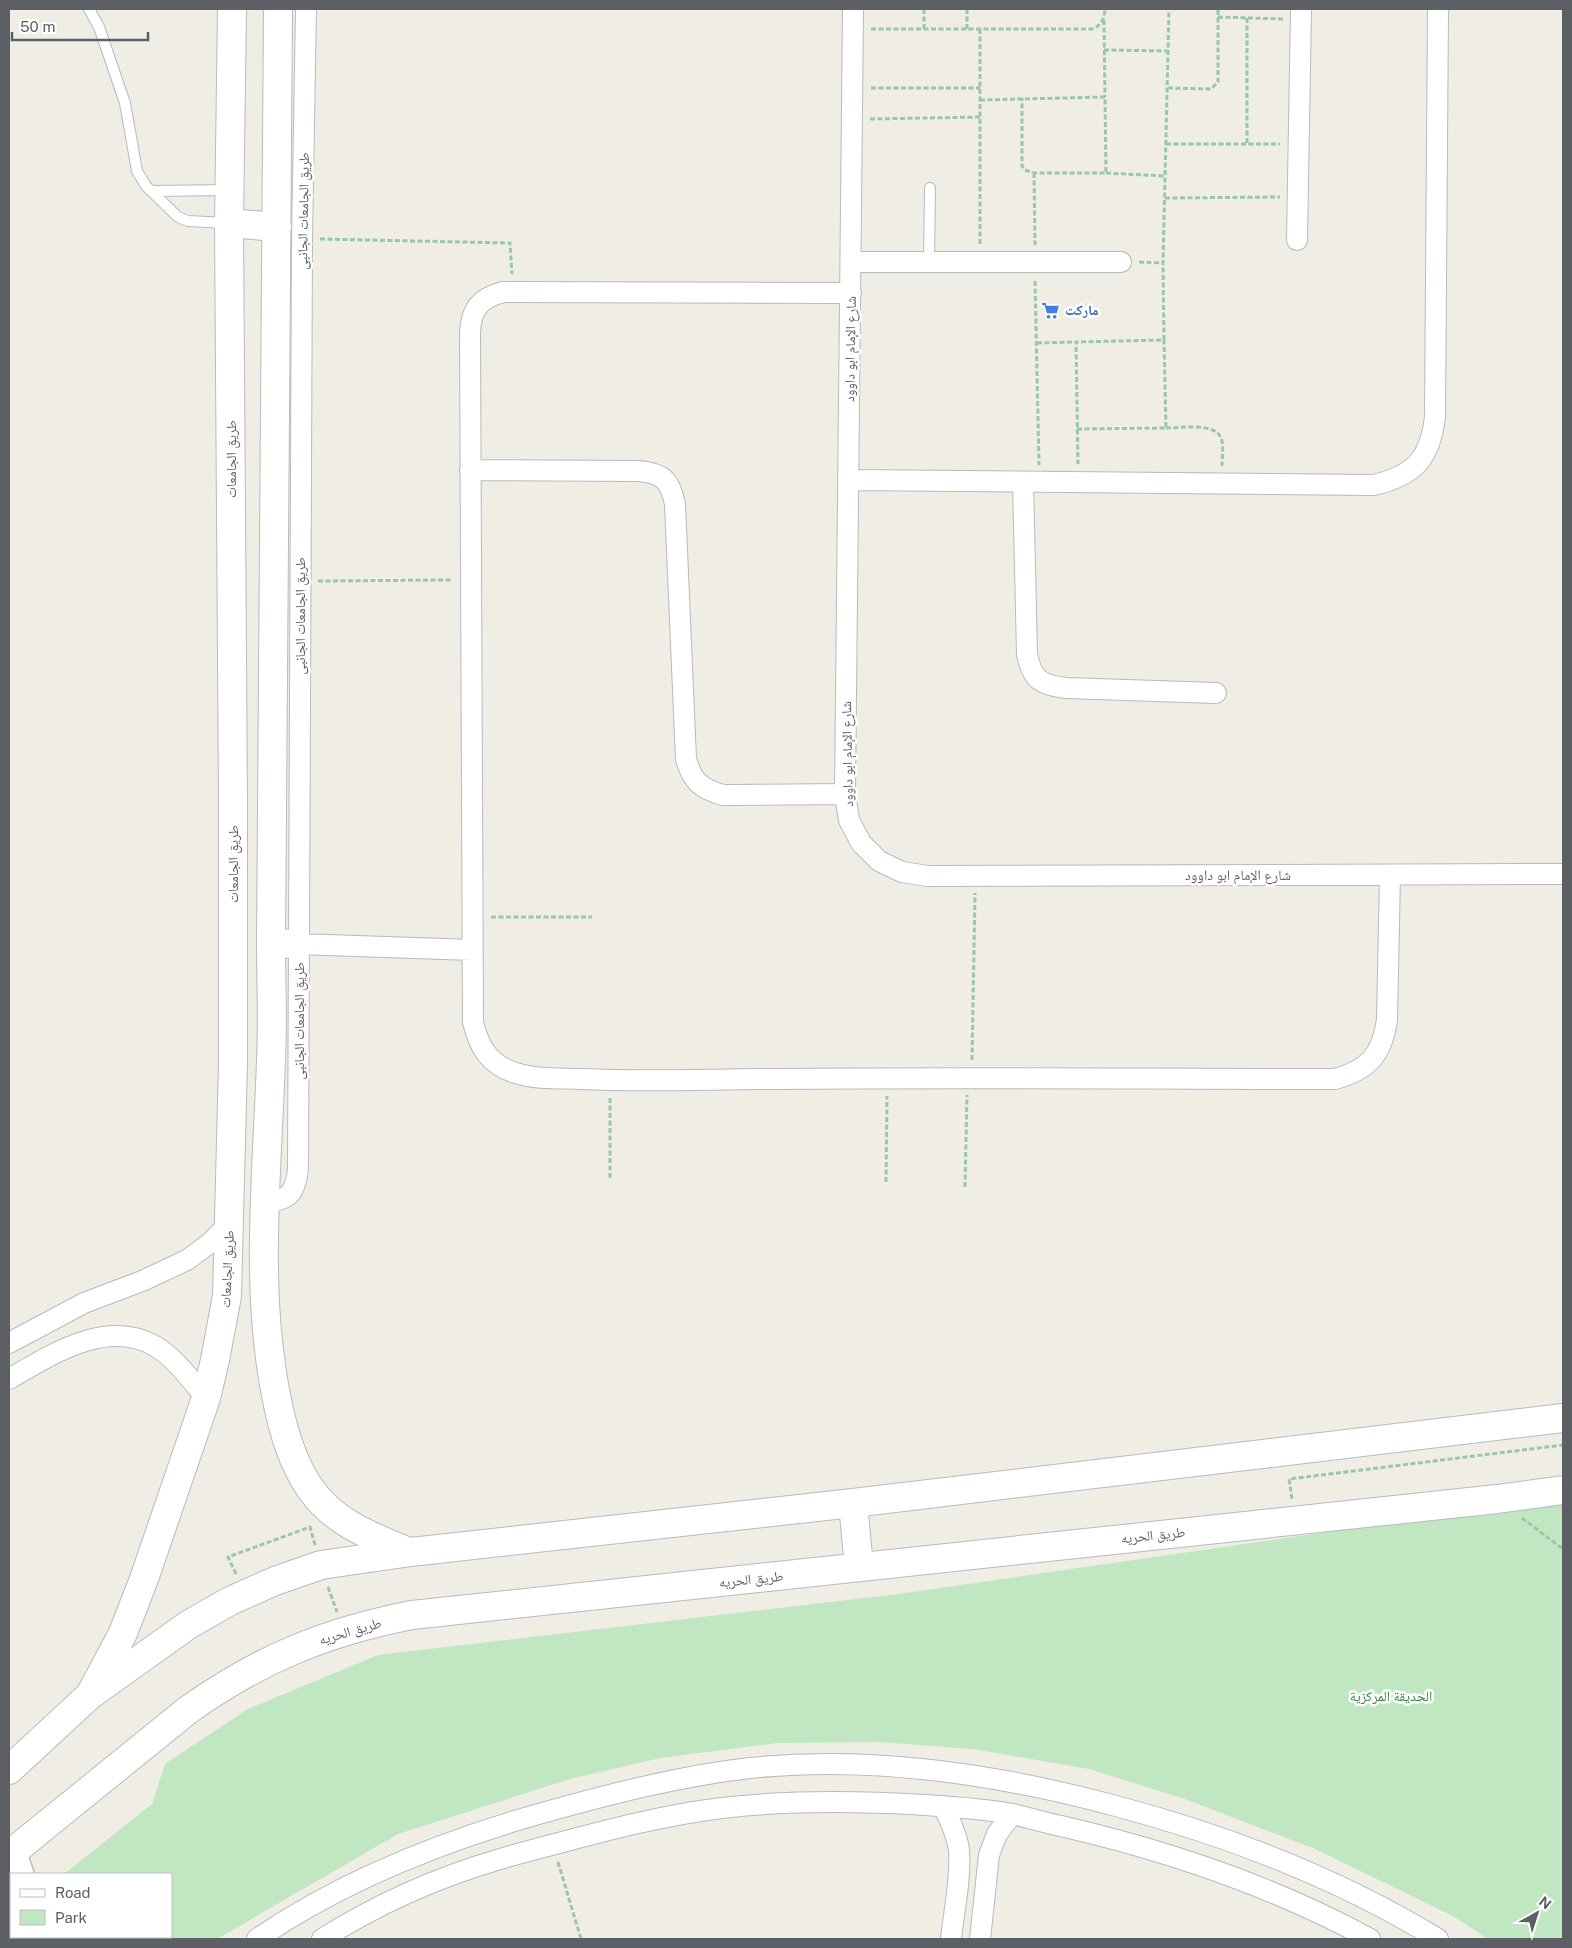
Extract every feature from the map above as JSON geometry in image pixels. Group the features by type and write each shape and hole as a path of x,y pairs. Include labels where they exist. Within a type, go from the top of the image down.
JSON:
{"main road":[{"name":"طريق الجامعات","path":"90,1695 123,1633 144,1579 206,1398 227,1296 233,1063 234,803 229,223 232,9"},
{"path":"278,9 270,943 271,1058 264,1203 266,1319 272,1375 285,1433 311,1490 332,1512 355,1529 411,1552"},
{"path":"229,223 277,227"},
{"path":"270,943 299,944"},
{"path":"230,1211 264,1203"},
{"path":"9,1770 90,1695 188,1625 275,1581 321,1565 411,1552 853,1503 1563,1418"},
{"name":"طريق الحريه","path":"14,1860 181,1715 217,1690 278,1656 343,1631 412,1615 1497,1499 1563,1490"},
{"path":"853,1503 859,1567"}],"street":[{"name":"طريق الجامعات الجانبى","path":"264,1203 289,1196 297,1179 302,239 306,9"},
{"name":"شارع الإمام ابو داوود","path":"854,9 845,794 849,820 861,843 879,861 902,872 928,876 1563,874"},
{"path":"848,480 1373,485 1393,481 1410,471 1424,456 1433,437 1435,417 1438,9"},
{"path":"1297,240 1301,14"},
{"path":"851,262 1122,262"},
{"path":"851,293 513,292 492,295 482,301 475,310 470,321 473,1022 477,1040 487,1056 501,1068 518,1074 537,1077 610,1080 887,1078 1335,1079 1351,1075 1366,1066 1377,1053 1384,1037 1390,875"},
{"path":"470,470 638,471 651,472 666,480 672,489 675,504 686,759 690,772 698,784 709,792 723,795 845,794"},
{"path":"1031,482 1027,654 1029,666 1037,678 1049,686 1058,687 1216,692"},
{"path":"299,944 472,950"},
{"path":"9,1342 84,1303 142,1281 187,1260 210,1243 230,1211"},
{"path":"9,1379 74,1345 94,1338 115,1336 136,1338 155,1346 177,1365 206,1398"},
{"path":"257,1939 330,1896 394,1864 461,1838 529,1817 671,1780 750,1768 830,1764 910,1767 995,1778 1079,1796 1161,1818 1243,1845 1322,1877 1400,1916 1438,1939"},
{"path":"322,1939 388,1902 442,1879 497,1860 553,1844 637,1823 723,1808 780,1803 839,1801 943,1806 1012,1814 1109,1837 1215,1869 1267,1889 1370,1939"},
{"path":"943,1806 953,1827 958,1850 958,1873 950,1939"},
{"path":"980,1939 989,1854 997,1834 1012,1814"}],"lane":[{"path":"89,9 99,27 125,103 137,171 146,186 178,217 188,221 229,223"},
{"path":"929,261 930,188"},
{"path":"152,191 230,190"}],"path":[{"path":"924,9 924,29"},
{"path":"967,9 967,29"},
{"path":"1105,9 1106,172"},
{"path":"1166,428 1163,263 1169,9"},
{"path":"1167,88 1211,89 1216,86 1218,82 1218,9"},
{"path":"1218,17 1247,18 1301,14"},
{"path":"853,29 1092,29 1102,23 1104,18"},
{"path":"1247,18 1247,144"},
{"path":"980,29 980,261"},
{"path":"1104,50 1168,51"},
{"path":"852,88 980,88"},
{"path":"980,100 1105,97"},
{"path":"1022,98 1022,166 1025,170 1034,173 1106,172 1165,176"},
{"path":"852,119 980,117"},
{"path":"1166,144 1299,144"},
{"path":"1031,482 1037,343 1034,173"},
{"path":"1165,198 1298,197"},
{"path":"302,239 510,243 513,292"},
{"path":"1122,262 1163,263"},
{"path":"1037,343 1164,340"},
{"path":"1076,342 1078,482"},
{"path":"1077,429 1205,427 1212,429 1222,439 1222,484"},
{"path":"300,582 470,580"},
{"path":"966,1187 976,875"},
{"path":"472,917 592,917"},
{"path":"886,1182 887,1078"},
{"path":"610,1080 610,1180"},
{"path":"1294,1520 1289,1479 1563,1446"},
{"path":"1497,1499 1563,1550"},
{"path":"321,1565 343,1631"},
{"path":"553,1844 581,1939"}],"green space":[{"name":"الحديقة المركزية","path":"1563,1498 1563,1939 1488,1939 1455,1917 1315,1849 1185,1799 1089,1769 973,1749 879,1742 778,1743 660,1758 570,1779 398,1834 217,1939 88,1938 172,1938 172,1873 65,1873 152,1804 165,1764 248,1709 378,1655 899,1594"}],"place":[{"name":"ماركت","path":"1051,310"}]}
